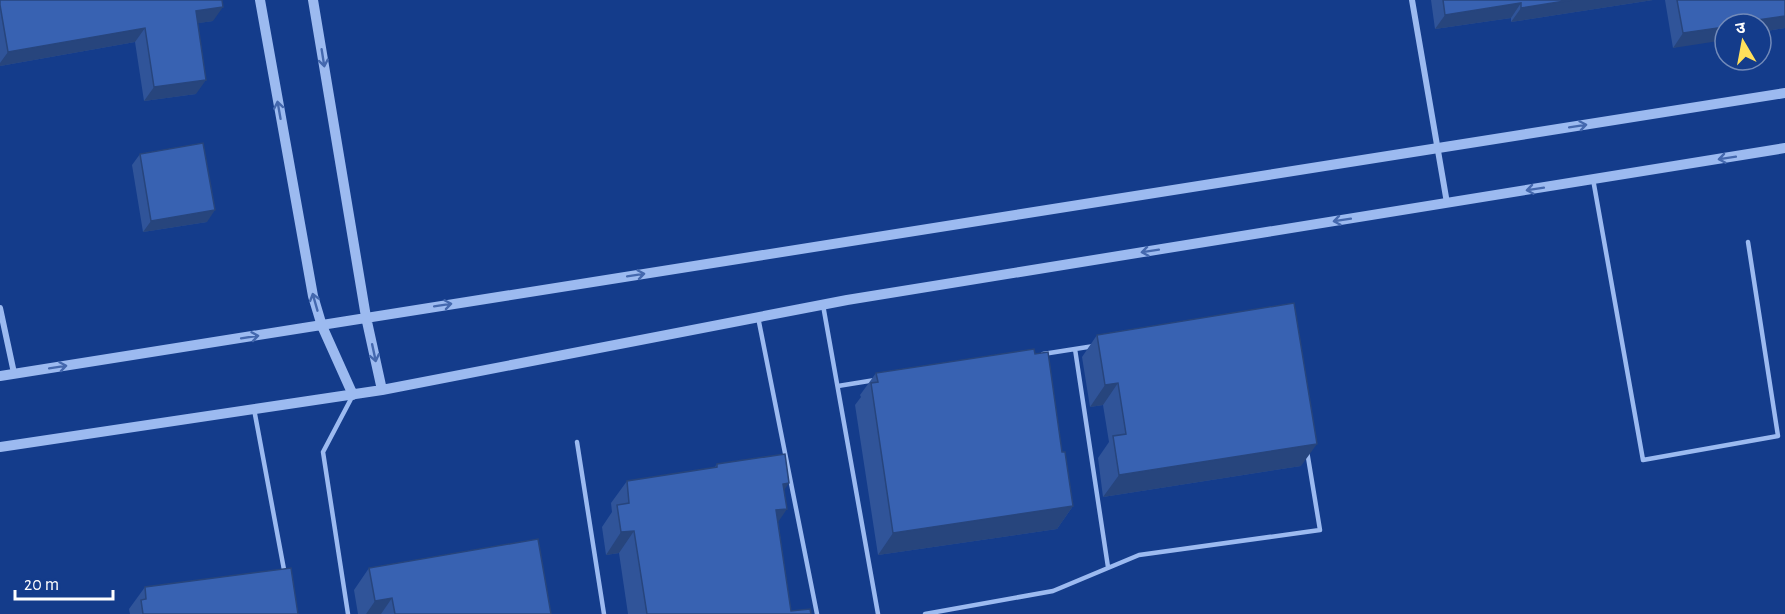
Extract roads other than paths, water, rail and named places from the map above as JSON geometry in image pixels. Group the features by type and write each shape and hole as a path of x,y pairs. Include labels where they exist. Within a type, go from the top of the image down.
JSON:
{"street":[{"path":"260,0 313,296 322,326 353,394"},
{"path":"313,0 366,317 382,390"},
{"path":"1412,0 1447,203"},
{"path":"0,376 1785,93"},
{"path":"0,447 382,390 823,305 1785,148"},
{"path":"0,308 14,373"}],"lane":[{"path":"1593,179 1643,460 1778,436 1748,242"},
{"path":"823,305 878,614"},
{"path":"758,317 817,614"},
{"path":"1041,354 1098,346"},
{"path":"1075,349 1108,567"},
{"path":"838,386 883,379"},
{"path":"348,614 323,452 353,394"},
{"path":"254,409 286,581"},
{"path":"576,442 604,614"},
{"path":"925,614 1053,591 1139,555 1320,530 1307,447"}]}
